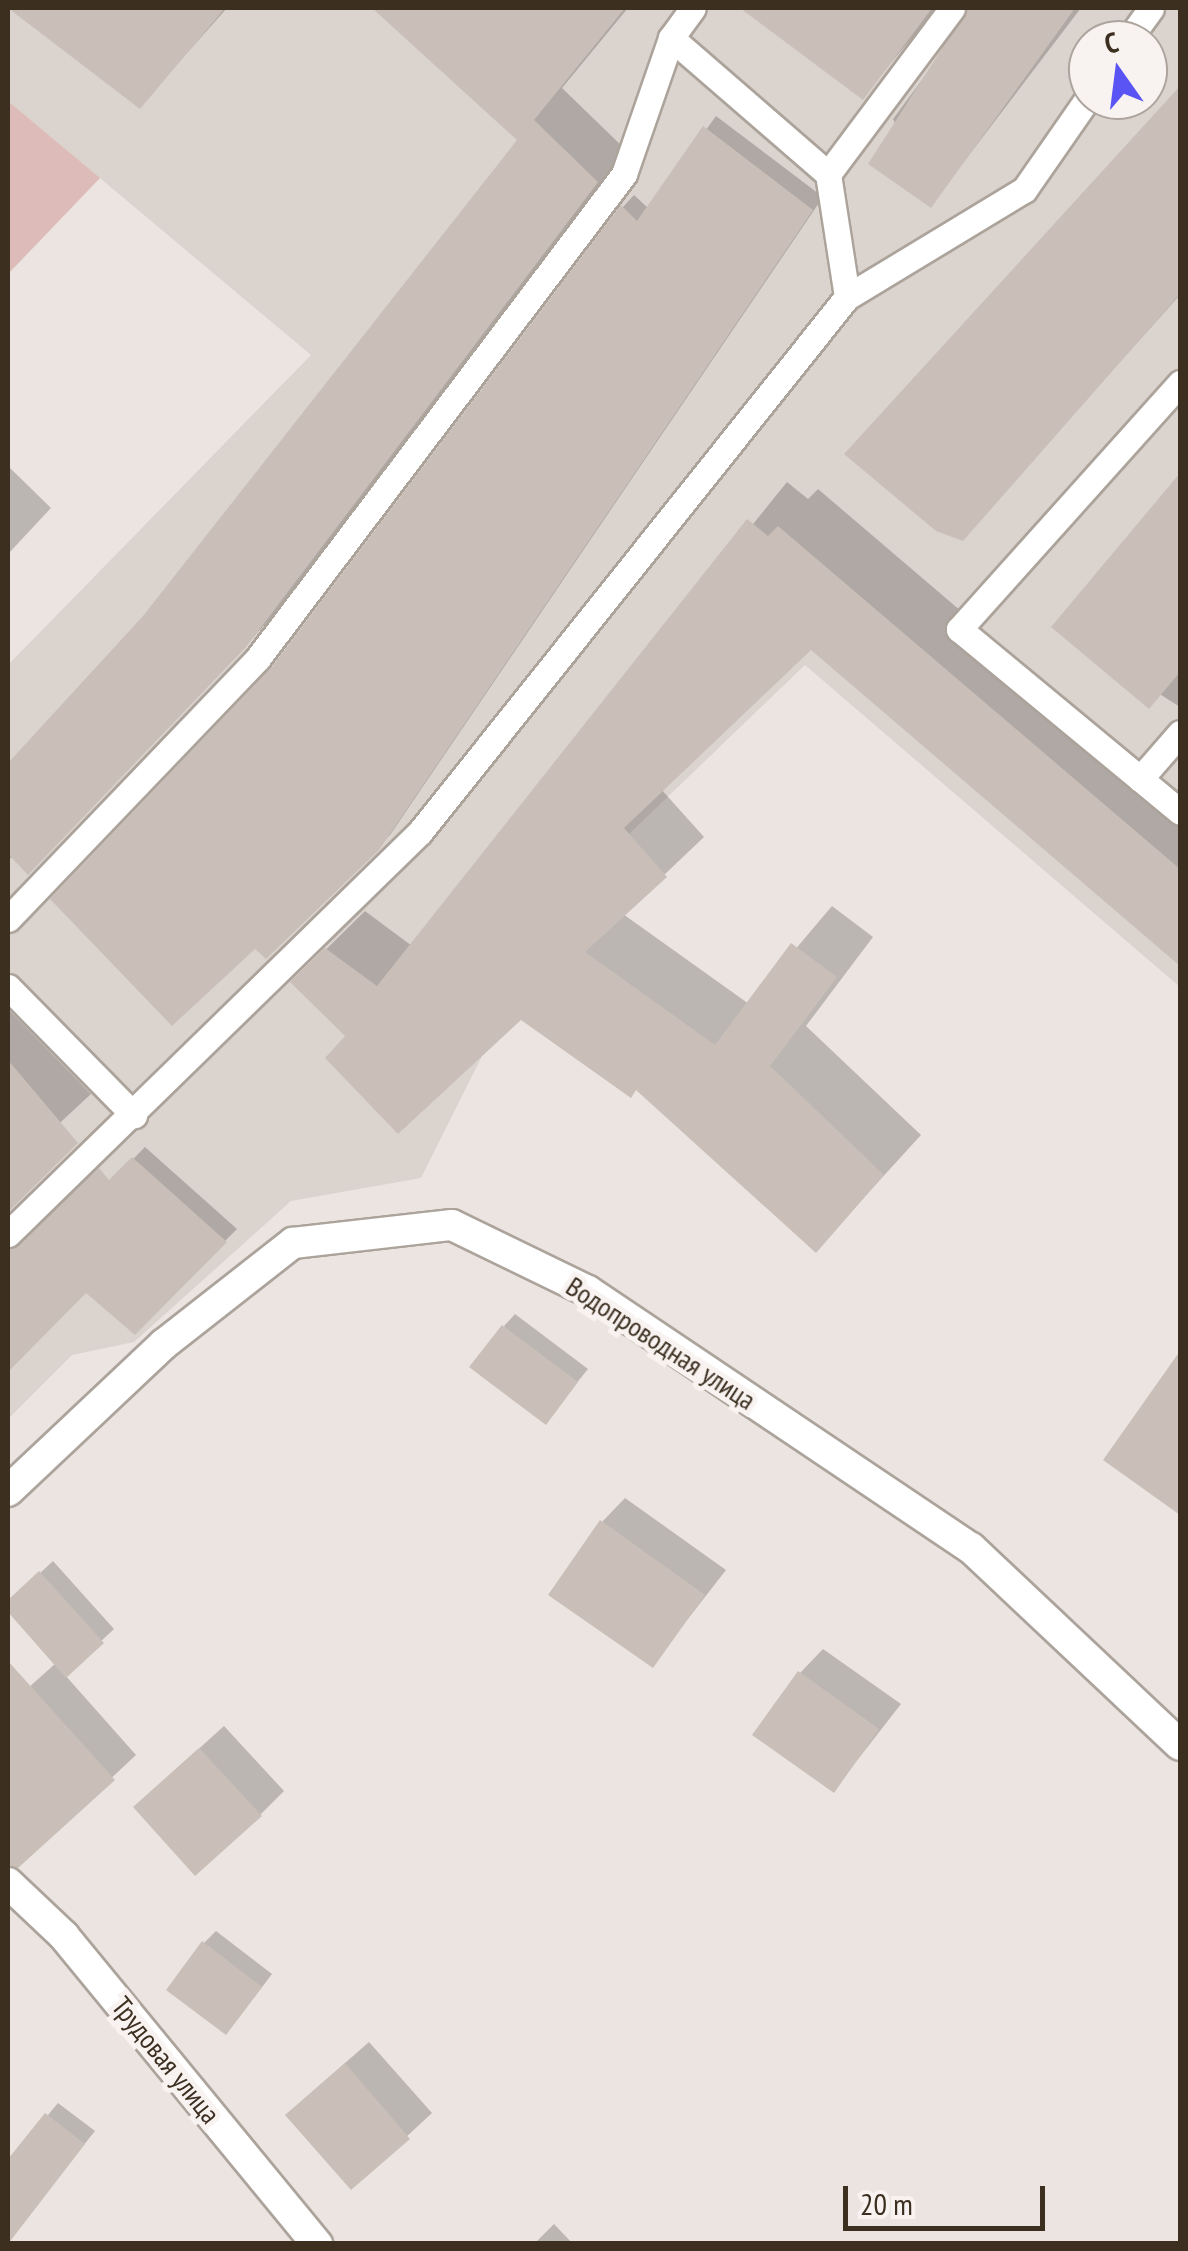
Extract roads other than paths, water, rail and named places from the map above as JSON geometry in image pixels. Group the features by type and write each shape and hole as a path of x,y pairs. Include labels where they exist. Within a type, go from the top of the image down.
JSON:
{"street":[{"name":"Водопроводная улица","path":"8,1491 164,1344 293,1243 452,1224 588,1292 971,1548 1180,1745"},
{"name":"Трудовая улица","path":"8,1883 64,1936 316,2244"}],"lane":[{"path":"8,918 258,658 624,174 671,38 693,8"},
{"path":"828,174 952,8"},
{"path":"671,38 828,174 847,297"},
{"path":"8,1234 420,832 847,297 1024,190 1073,120"},
{"path":"1180,383 959,629 1180,812"},
{"path":"1140,778 1180,733"},
{"path":"8,987 134,1115"}]}
